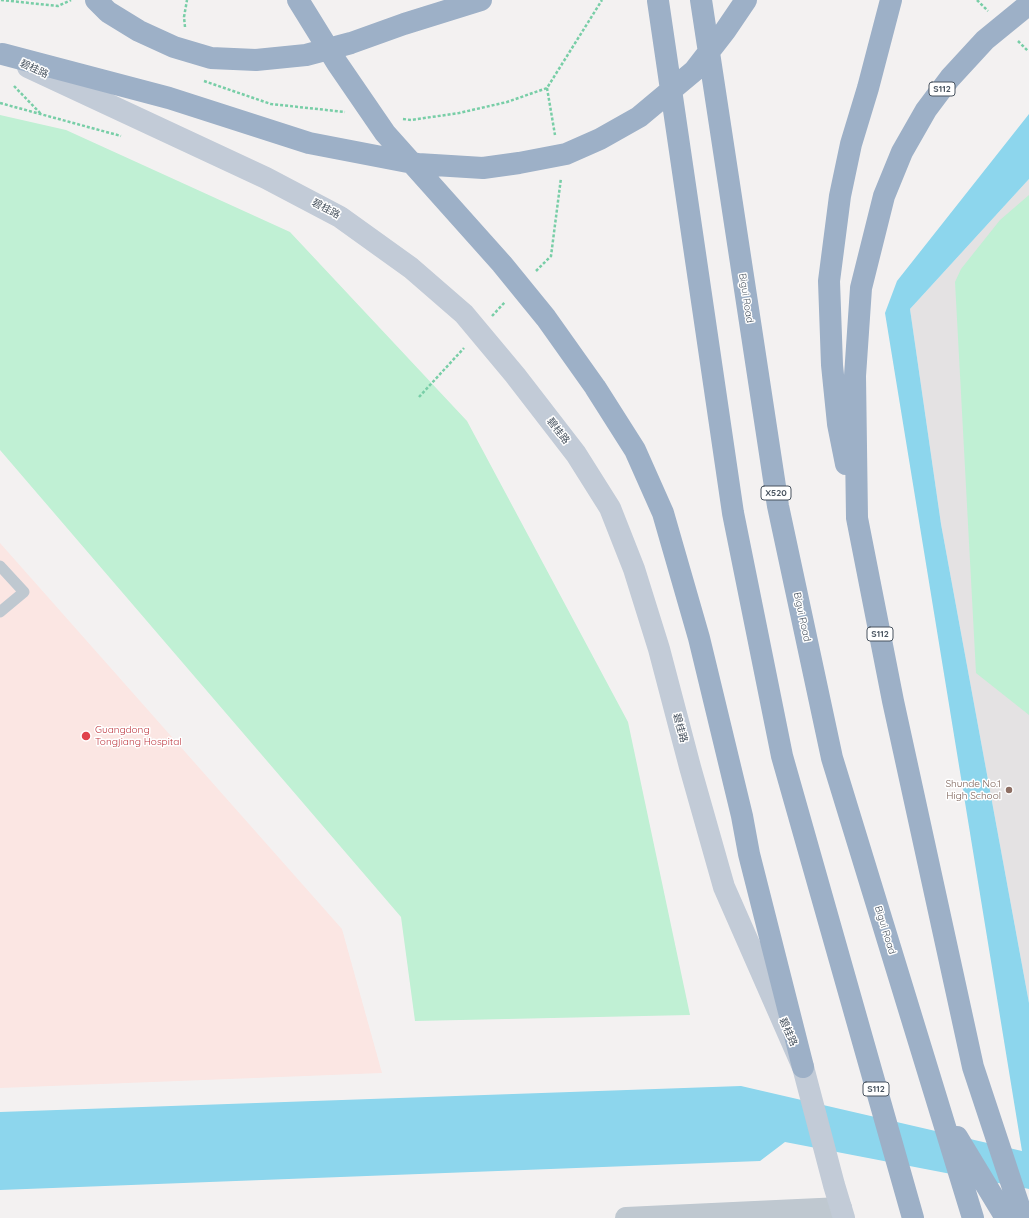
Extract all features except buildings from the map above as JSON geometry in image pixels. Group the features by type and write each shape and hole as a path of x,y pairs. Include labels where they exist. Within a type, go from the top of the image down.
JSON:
{"highway":[{"path":"96,0 114,16 139,31 174,47 211,58 256,60 306,55 351,43 404,24 481,0"},
{"path":"298,0 337,63 385,132 502,264 546,318 594,387 635,450 662,513 683,580 701,646 742,816 749,854 803,1067"},
{"name":"Bigui Road","path":"701,0 778,506 832,758 973,1218"},
{"path":"1,54 169,98 309,143 418,164 483,168 566,154 600,139 639,117 694,70 725,31 746,0"},
{"path":"857,518 838,424 832,366 829,281 840,196 851,144 868,88 891,0"},
{"name":"S112","path":"658,1 733,513 782,756 913,1218"},
{"name":"S112","path":"1023,1218 973,1067 893,701 857,518 855,376 861,288 884,196 902,152 926,110 950,78 985,40 1029,4"},
{"path":"939,1108 1006,1218"}],"main road":[{"name":"碧桂路","path":"1,54 266,178 340,217 411,268 464,314 515,375 576,454 610,508 634,569 659,648 690,767 724,887 803,1067"},
{"path":"803,1067 834,1185 843,1213"}],"street":[{"path":"626,1218 843,1213"}],"lane":[{"path":"0,566 24,592 0,612"}],"path":[{"path":"1,0 58,6 71,0"},
{"path":"547,88 602,0"},
{"path":"10,82 41,115"},
{"path":"0,103 124,137"}],"shaded area":[{"name":"Shunde No.1 High School","path":"1029,179 1029,1003 941,524 910,309"},
{"name":"Guangdong Tongjiang Hospital","path":"0,543 342,929 382,1073 0,1088"}],"green space":[{"path":"0,115 66,130 290,232 467,421 628,722 690,1015 415,1021 401,917 0,450"},
{"path":"1029,195 1029,715 976,673 955,282 961,269 1000,220"}],"water":[{"path":"1029,114 1029,179 910,309 941,524 1029,1003 1029,1189 785,1142 760,1161 0,1190 0,1112 741,1086 1022,1151 885,313 897,281"}],"place":[{"name":"Guangdong Tongjiang Hospital","path":"86,736"},
{"name":"Shunde No.1 High School","path":"1009,790"}]}
